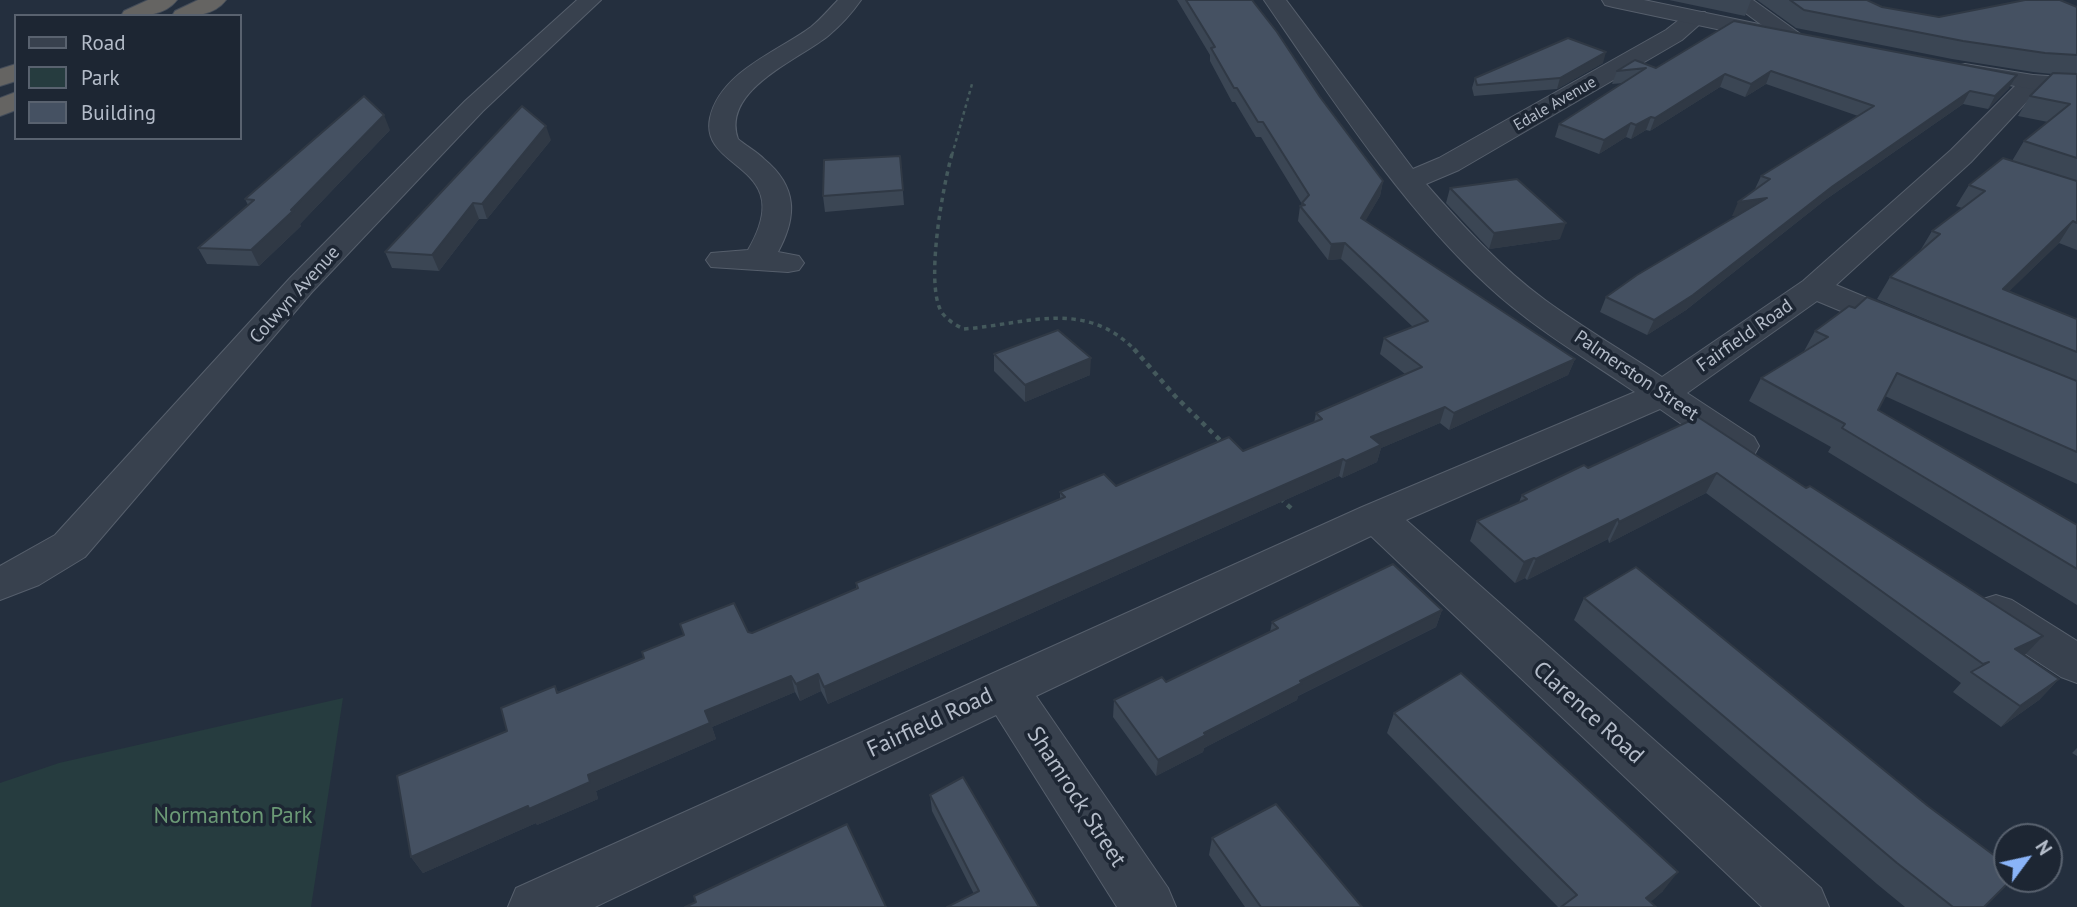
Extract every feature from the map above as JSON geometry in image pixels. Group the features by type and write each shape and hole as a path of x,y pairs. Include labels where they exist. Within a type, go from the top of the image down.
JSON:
{"highway":[{"path":"136,14 166,0"},
{"path":"187,14 215,0"}],"street":[{"name":"Colwyn Avenue","path":"0,584 24,574 70,546 301,285 474,106 590,0"},
{"path":"722,260 773,261 777,216 776,194 757,167 731,150 721,131 727,104 748,80 822,30 850,0"},
{"name":"Palmerston Street","path":"1275,0 1408,181 1448,228 1499,279 1533,307 1660,395 1763,461"},
{"path":"1613,0 1821,44"},
{"path":"1739,0 1794,38"},
{"name":"Edale Avenue","path":"1408,181 1449,164 1674,35 1697,17"},
{"path":"1939,66 2033,82 2077,85"},
{"name":"Fairfield Road","path":"536,907 1376,517 1660,395 1814,288 1974,161 2033,82"},
{"path":"1814,288 1939,340"},
{"name":"Clarence Road","path":"1376,517 1801,907"},
{"path":"1972,596 2077,664"},
{"name":"Shamrock Street","path":"1004,688 1148,907"}],"path":[{"path":"972,84 945,179 938,221 935,289 940,310 954,324 964,328 1045,319 1091,321 1107,326 1122,337 1185,407 1225,445"},
{"path":"1275,493 1325,541"}],"green space":[{"name":"Normanton Park","path":"343,698 311,907 0,907 0,783 59,763"}],"building":[{"path":"1186,0 1252,0 1383,181 1361,218 1575,359 1454,413 1445,407 1371,437 1381,445 1346,461 1343,459 824,687 818,674 796,684 791,676 705,711 710,723 588,775 590,782 411,857 397,776 507,731 501,708 555,686 557,693 644,658 642,652 684,635 680,624 734,603 748,632 752,633 858,588 856,583 1065,497 1060,492 1104,474 1116,486 1229,437 1243,451 1322,419 1316,413 1422,367 1384,338 1428,321 1345,243 1331,244 1300,206 1305,205 1302,203 1309,195 1263,122 1258,122 1237,88 1234,88 1211,48 1215,47"},
{"path":"1790,0 1867,0 1882,7 1939,17 2025,0 2060,0 2077,7 2077,55 1963,41 1804,10"},
{"path":"1734,21 2017,75 1995,96 1970,91 1833,186 1693,295 1654,320 1606,297 1637,275 1767,198 1738,202 1770,179 1761,176 1874,106 1771,71 1751,84 1725,74 1655,118 1651,117 1636,125 1631,123 1604,140 1559,124 1646,68 1617,71 1635,60 1656,68"},
{"path":"1568,38 1606,52 1560,78 1477,85 1475,78"},
{"path":"2053,73 2077,74 2077,158 2024,141 2070,104 2030,96"},
{"path":"364,96 384,115 291,210 294,210 251,250 198,248 254,200 245,199"},
{"path":"522,106 546,126 482,204 473,203 432,255 385,252"},
{"path":"900,156 903,190 823,196 824,160"},
{"path":"2003,158 2077,181 2077,223 2073,221 2003,289 2077,319 2077,352 1890,277 1940,234 1932,231 1985,191 1969,185"},
{"path":"1517,179 1566,223 1494,233 1450,188"},
{"path":"1867,297 2077,381 2077,452 1897,373 1878,410 2077,525 2077,569 1842,428 1845,424 1761,378 1828,337 1815,331 1849,306 1855,308"},
{"path":"1058,330 1091,358 1025,385 994,354"},
{"path":"1698,417 2043,636 2015,649 2059,679 2020,706 1971,672 1989,662 1983,664 1717,473 1619,522 1618,519 1536,559 1524,562 1477,521 1527,499 1522,495 1584,465 1588,468"},
{"path":"1393,564 1442,610 1300,681 1302,683 1204,733 1206,735 1158,760 1114,700 1162,677 1166,682 1278,628 1272,622"},
{"path":"1636,567 1928,806 1993,855 1993,893 1998,893 1984,907 1953,907 1897,863 1584,598"},
{"path":"1461,673 1678,872 1646,898 1656,907 1561,907 1577,895 1394,713"},
{"path":"963,777 1039,907 947,907 979,891 930,795"},
{"path":"1276,804 1362,907 1261,907 1212,838"},
{"path":"847,824 886,907 685,907 696,902 694,896"}]}
